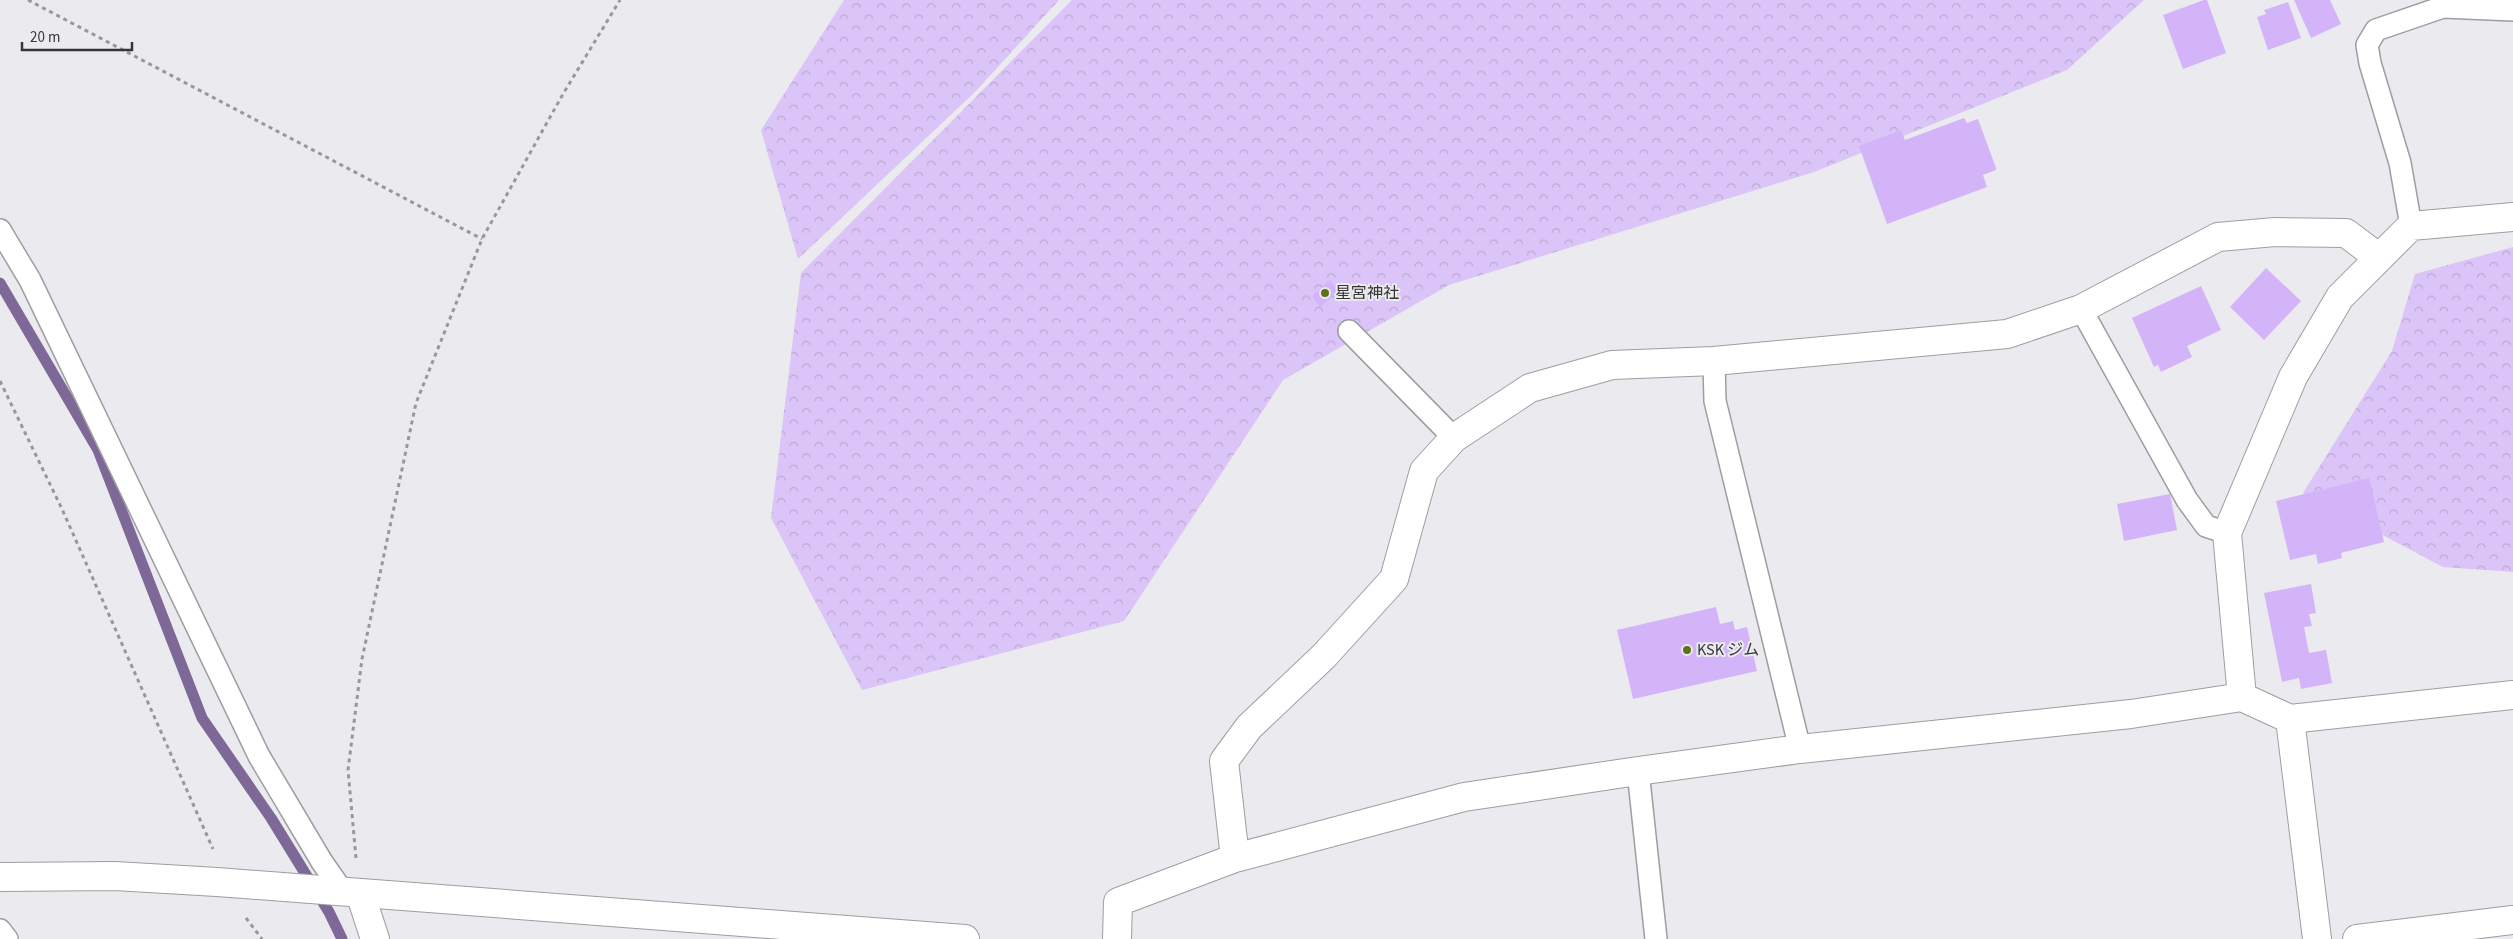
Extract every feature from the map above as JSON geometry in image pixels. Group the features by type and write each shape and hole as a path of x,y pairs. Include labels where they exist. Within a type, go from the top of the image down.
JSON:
{"street":[{"path":"2242,697 2227,533 2293,377 2340,297 2411,226 2513,217"},
{"path":"1235,858 1224,761 1249,727 1324,656 1394,578 1424,472 1454,438 1530,388 1612,365 1714,361 2007,334 2081,309 2218,236 2275,232 2346,233 2379,258"},
{"path":"1117,939 1118,902 1235,858 1464,797 1800,748 2121,715 2242,697 2290,719 2513,695"},
{"path":"2290,719 2317,939"},
{"path":"0,877 115,876 250,884 842,935 965,939"},
{"path":"351,892 375,939"},
{"path":"2357,939 2513,920"}],"lane":[{"path":"2411,226 2400,163 2370,63 2367,45 2376,30 2443,7 2513,10"},
{"path":"0,230 30,280 259,756 322,862 351,892"},
{"path":"2081,309 2187,500 2206,526 2227,533"},
{"path":"1350,331 1454,438"},
{"path":"1714,361 1714,402 1800,748"},
{"path":"1638,771 1656,939"},
{"path":"0,930 7,939"}],"path":[{"path":"28,0 482,238"},
{"path":"351,892 348,770 362,660 416,403 482,238 562,94 620,0"},
{"path":"0,381 62,509 153,717 213,846 217,882"}],"green space":[{"path":"844,0 1059,0 975,92 798,259 761,130"},
{"path":"1072,0 2144,0 2067,70 1814,172 1449,285 1283,380 1124,621 862,690 771,518 801,273"},
{"path":"2513,247 2513,572 2443,567 2303,493 2392,351 2415,274"}],"building":[{"path":"2207,0 2226,53 2183,69 2163,15"},
{"path":"2294,0 2330,0 2341,24 2311,38"},
{"path":"2288,2 2301,38 2268,50 2257,17 2266,14 2264,10"},
{"path":"1964,118 1967,123 1978,119 1996,168 1996,170 1983,175 1987,187 1887,224 1859,146 1901,130 1905,140"},
{"path":"2266,268 2301,301 2264,340 2230,307"},
{"name":"星宮神社","path":"1330,280 1339,291 1320,307 1312,296"},
{"path":"2201,286 2221,330 2187,346 2192,357 2161,372 2158,365 2154,367 2132,318"},
{"path":"2369,478 2384,542 2341,553 2342,558 2318,564 2316,554 2290,560 2276,501"},
{"path":"2170,494 2177,530 2124,541 2117,504"},
{"path":"2311,584 2316,613 2309,614 2312,626 2304,627 2309,653 2326,650 2332,683 2301,689 2299,678 2282,682 2264,593"},
{"name":"KSK ジム","path":"1716,607 1720,624 1733,621 1735,630 1747,627 1757,671 1633,699 1617,630"}],"waterway":[{"path":"0,283 98,450 202,718 271,818 329,912 342,939"}],"place":[{"name":"星宮神社","path":"1325,293"},
{"name":"KSK ジム","path":"1687,650"}]}
